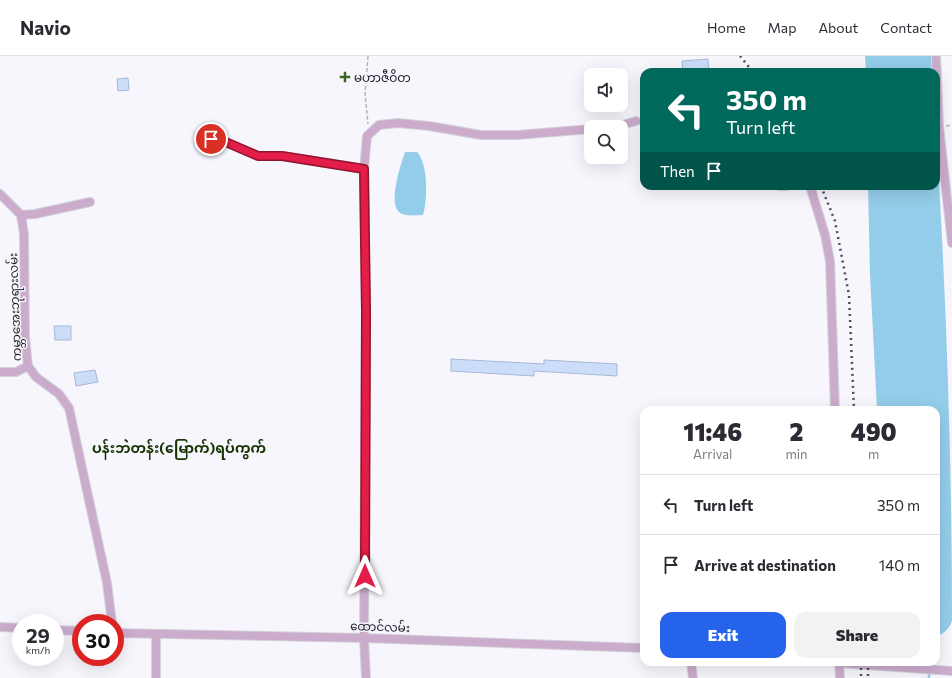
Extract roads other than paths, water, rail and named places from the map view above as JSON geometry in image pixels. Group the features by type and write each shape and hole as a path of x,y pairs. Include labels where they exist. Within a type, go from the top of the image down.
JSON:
{"street":[{"path":"936,56 937,68"},
{"path":"628,123 636,121"},
{"path":"366,678 364,638 366,312 364,169 368,136 379,125 398,123 428,126 481,135 517,135 584,130"},
{"path":"940,135 952,243"},
{"path":"200,139 221,140 258,156 282,156 364,169"},
{"path":"811,190 826,235 830,261 835,406"},
{"path":"0,194 21,215 35,214 90,202"},
{"name":"ကမ္ဘာအေးဘုရားလမ်း","path":"21,215 24,234 25,336 28,366 36,378 59,394 69,408 107,583 111,614"},
{"path":"0,372 16,372 28,366"},
{"path":"0,628 12,628"},
{"name":"ထောင်လမ်း","path":"124,633 364,638 640,648"},
{"path":"156,634 156,678"},
{"path":"692,666 693,678"},
{"path":"839,666 840,678"},
{"path":"887,666 952,670"}],"water":[{"path":"865,56 931,56 932,68 866,68"},
{"path":"405,152 417,152 421,157 423,164 426,182 426,200 423,215 404,215 399,212 396,207 396,183"},
{"path":"868,190 939,190 948,375 952,621 946,631 940,634 940,406 877,406 870,274"}],"waterway":[{"path":"929,673 929,678"}],"railway":[{"path":"740,56 750,68"},
{"path":"823,190 835,221 849,295 854,406"},
{"path":"861,666 861,678"},
{"path":"868,666 868,678"}],"place":[{"name":"မဟာဇီဝိတ","path":"345,77"}],"district":[{"name":"ပန်းဘဲတန်း(မြောက်)ရပ်ကွက်","path":"179,447"}]}
